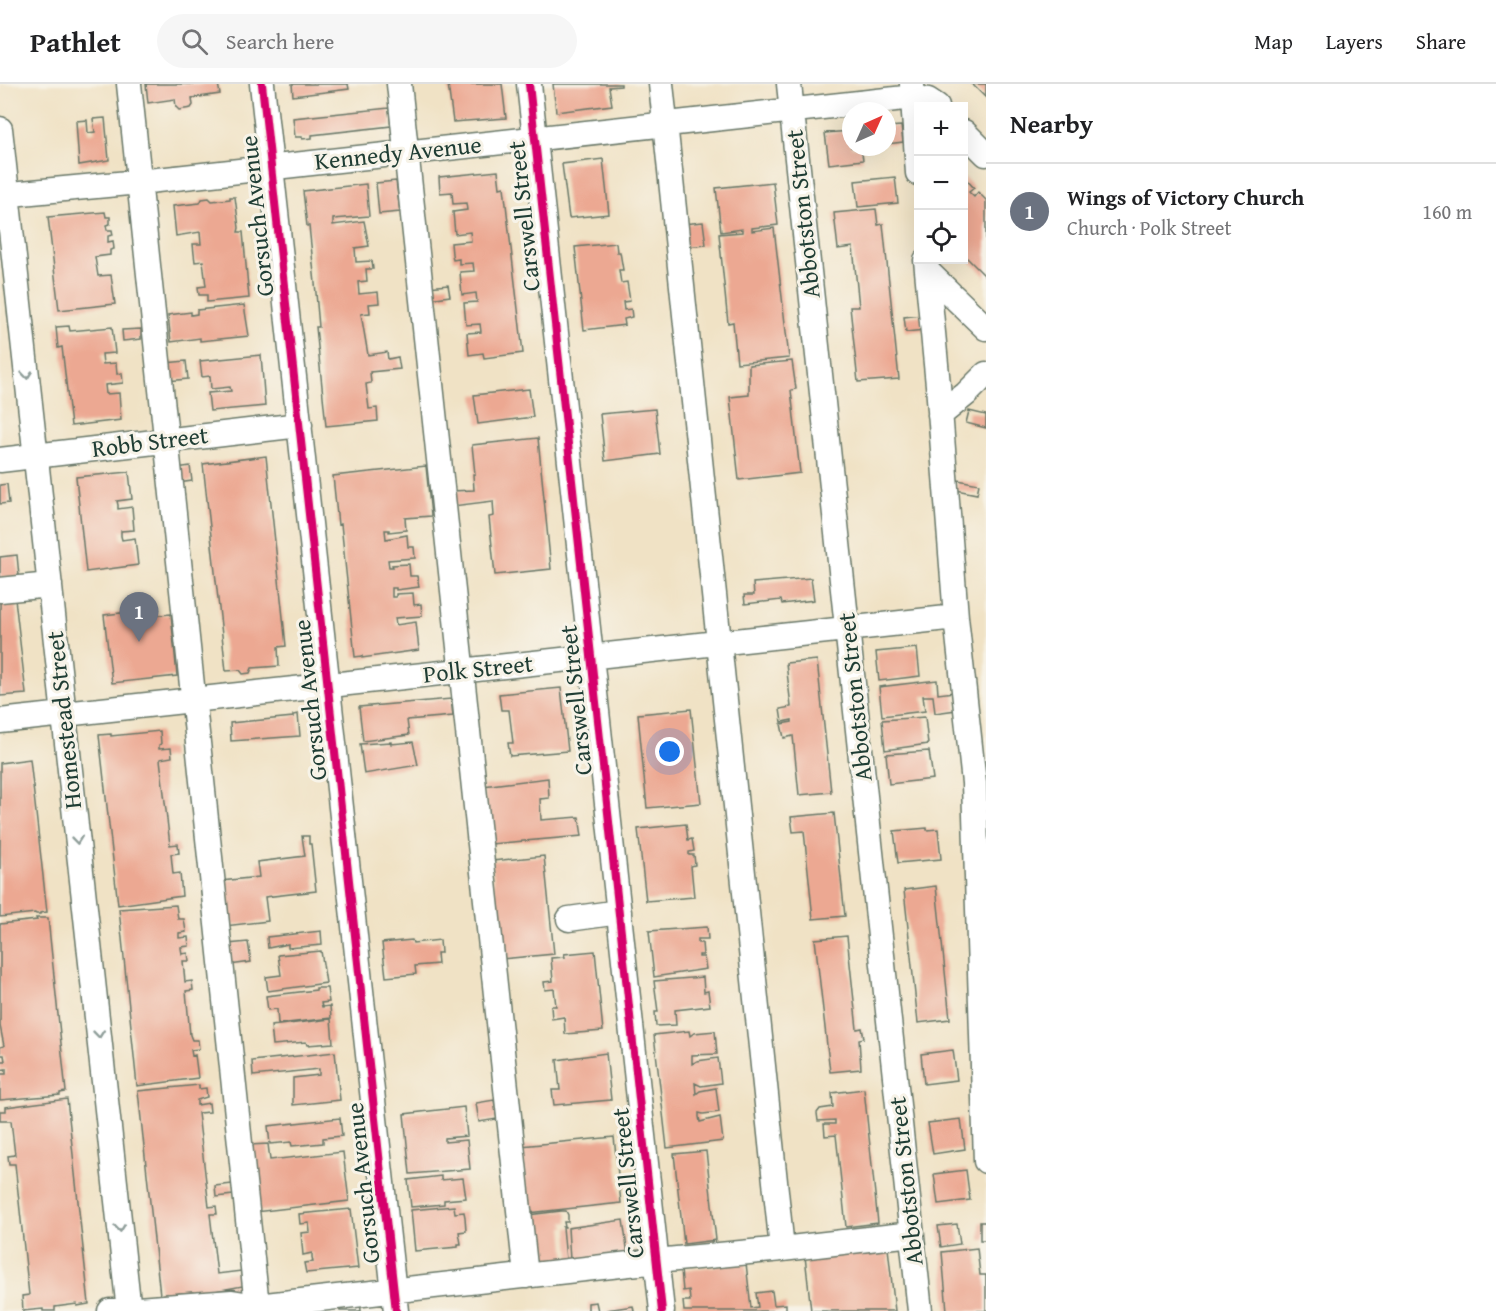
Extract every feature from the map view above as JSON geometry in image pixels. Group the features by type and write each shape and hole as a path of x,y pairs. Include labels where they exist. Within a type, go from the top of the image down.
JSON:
{"street":[{"path":"129,84 257,1306"},
{"name":"Gorsuch Avenue","path":"262,84 395,1301"},
{"path":"399,84 526,1276"},
{"name":"Carswell Street","path":"529,84 662,1311"},
{"path":"661,84 782,1249"},
{"name":"Abbotston Street","path":"789,84 920,1311"},
{"path":"913,90 917,156"},
{"name":"Kennedy Avenue","path":"4,195 665,125 792,110 913,90 931,102"},
{"name":"Homestead Street","path":"0,129 11,329 36,456 123,1310"},
{"path":"968,137 986,154"},
{"path":"927,265 986,328"},
{"path":"927,265 956,617 980,795 986,1161"},
{"path":"940,415 986,374"},
{"name":"Robb Street","path":"0,460 300,425"},
{"path":"0,590 50,585"},
{"name":"Polk Street","path":"0,721 956,617"},
{"path":"569,919 619,912"},
{"path":"123,1310 232,1302 257,1306 395,1301 526,1276 912,1234"}],"building":[{"path":"146,84 218,84 220,94 192,98 191,108 179,110 175,99 148,103"},
{"path":"292,84 348,84 349,89 293,96"},
{"path":"448,84 502,84 506,118 453,122"},
{"path":"553,84 621,84 621,86 609,87 612,105 556,112"},
{"path":"972,84 986,84 986,98"},
{"path":"389,108 391,126 312,135 312,138 295,137 293,118"},
{"path":"105,118 109,160 79,165 76,121 87,120 88,133 95,132 93,119"},
{"path":"896,126 901,126 903,142 896,143"},
{"path":"842,132 842,156 862,156 863,160 829,164 825,133"},
{"path":"603,159 609,214 569,218 562,164"},
{"path":"498,171 500,188 504,187 523,353 484,358 483,353 469,355 467,333 481,332 480,324 466,325 464,303 477,302 476,293 462,295 460,272 474,271 473,263 459,264 459,259 453,260 452,254 451,243 471,241 470,232 455,234 453,212 467,210 466,203 453,204 452,192 440,193 439,177"},
{"path":"895,177 898,203 858,207 855,181"},
{"path":"396,181 400,212 379,214 376,183"},
{"path":"968,181 974,188 969,192 974,197 978,192 986,200 986,277 968,259"},
{"path":"773,182 778,225 752,228 752,231 774,228 789,358 737,363 733,322 728,323 719,234 742,232 742,229 721,232 716,188"},
{"path":"366,184 369,216 333,219 333,225 364,221 369,246 355,248 356,262 372,261 373,269 366,269 367,281 358,282 359,294 378,292 379,303 369,304 370,313 361,314 368,355 387,352 388,359 398,357 400,369 370,372 371,383 366,384 369,409 377,408 378,421 326,426 316,327 319,327 316,293 303,191"},
{"path":"230,197 235,197 238,232 243,232 249,298 207,302 207,295 199,295 198,287 206,286 203,261 195,262 193,244 201,244 200,232 176,236 173,206 200,203 202,199 209,198 212,201 230,199"},
{"path":"876,209 878,225 883,224 899,379 858,382 850,307 859,307 853,247 838,249 834,213"},
{"path":"105,212 106,217 110,217 110,224 106,225 107,230 112,230 113,235 108,236 108,242 113,241 114,249 110,250 110,255 95,257 98,276 111,275 115,304 59,310 48,217"},
{"path":"703,222 706,245 685,247 682,224"},
{"path":"616,243 623,270 619,270 621,283 627,282 630,301 623,302 624,310 631,309 632,317 624,319 625,325 584,330 575,247"},
{"path":"448,285 450,296 429,299 428,287"},
{"path":"244,305 249,336 171,342 168,315 191,312 191,315 197,314 197,310"},
{"path":"922,315 924,330 906,332 904,317"},
{"path":"69,326 70,331 112,327 115,353 102,354 103,364 116,363 117,374 122,373 123,383 105,385 106,394 119,393 121,420 71,426 62,347 58,348 56,327"},
{"path":"141,329 141,339 123,341 122,330"},
{"path":"261,355 265,406 210,411 208,393 231,391 230,387 211,389 210,376 202,377 200,361"},
{"path":"186,361 188,379 167,381 165,363"},
{"path":"792,361 796,389 791,390 800,473 739,480 730,397 749,395 749,365"},
{"path":"529,389 533,417 478,424 474,395"},
{"path":"655,409 660,454 605,461 600,414"},
{"path":"969,411 986,415 986,428 966,423"},
{"path":"538,438 551,569 495,575 489,517 494,516 493,501 453,506 451,491 474,490 472,445"},
{"path":"266,456 286,646 278,647 279,666 252,668 250,673 243,674 240,670 226,671 203,464"},
{"path":"190,466 192,481 178,483 177,468"},
{"path":"426,466 431,516 405,518 406,530 389,532 385,530 386,539 407,535 408,547 414,547 415,558 388,560 389,567 409,564 410,576 417,576 419,587 396,590 392,588 392,597 396,597 396,594 413,593 414,605 421,604 422,616 395,618 396,625 416,622 419,650 355,657 341,524 338,525 333,476"},
{"path":"129,472 132,499 117,501 118,509 132,507 134,530 121,531 121,536 122,540 135,538 138,565 86,572 76,477"},
{"path":"958,480 979,484 977,494 956,490"},
{"path":"7,484 9,503 0,504 0,485"},
{"path":"17,555 19,576 0,578 0,557"},
{"path":"811,578 814,600 782,604 781,600 745,604 744,595 754,595 753,583"},
{"path":"15,599 26,694 0,696 0,601"},
{"path":"146,610 147,616 171,614 177,676 112,683 104,615"},
{"path":"917,648 920,676 879,681 876,652"},
{"path":"817,660 831,792 799,795 793,736 784,738 781,724 792,722 792,720 782,722 780,709 791,707 786,663"},
{"path":"937,680 938,694 954,692 956,710 935,713 933,696 923,696 925,711 882,716 879,687"},
{"path":"561,688 568,751 510,756 508,743 513,743 509,710 501,710 499,694"},
{"path":"451,699 453,716 407,720 409,735 363,741 359,707"},
{"path":"691,709 701,803 647,808 638,714"},
{"path":"298,714 300,736 231,741 230,723 293,717"},
{"path":"925,717 928,744 885,750 882,720"},
{"path":"160,731 159,749 171,748 172,757 160,759 170,845 178,844 179,853 171,854 173,874 180,873 182,896 118,905 99,735"},
{"path":"391,742 391,744 413,742 418,765 364,774 360,744"},
{"path":"929,751 933,779 889,784 886,754"},
{"path":"30,759 47,912 0,917 0,763"},
{"path":"548,778 549,798 540,799 541,820 579,817 582,836 490,844 483,786"},
{"path":"834,813 845,916 813,919 804,831 793,832 791,817"},
{"path":"686,824 688,840 692,839 694,851 689,852 689,855 694,855 695,865 691,866 694,897 646,901 638,829"},
{"path":"927,828 927,830 938,829 941,859 898,863 894,831"},
{"path":"302,836 309,836 316,891 265,897 268,921 225,926 221,881 259,877 257,862 305,856"},
{"path":"544,856 554,954 501,959 492,861"},
{"path":"936,886 950,1019 918,1023 904,890"},
{"path":"176,905 178,919 184,919 186,932 179,933 179,938 188,937 189,946 181,948 182,954 188,953 189,961 183,961 185,982 192,981 193,990 186,991 190,1035 192,1040 198,1040 199,1049 191,1050 192,1056 195,1055 198,1078 137,1086 119,909"},
{"path":"36,918 48,918 66,1092 60,1095 0,1100 0,1074 6,1074 6,1069 0,1070 0,1061 5,1061 4,1055 0,1055 0,1047 4,1046 0,1026 0,924 37,920"},
{"path":"707,927 708,939 698,939 698,943 702,943 703,955 699,957 704,957 706,969 654,977 649,931"},
{"path":"321,931 322,945 288,948 288,944 268,948 267,937"},
{"path":"847,936 857,1029 862,1028 864,1038 859,1039 861,1069 830,1072 815,939"},
{"path":"412,940 413,943 440,940 441,953 437,953 438,964 415,966 416,974 386,977 382,943"},
{"path":"248,942 251,962 230,965 228,944"},
{"path":"321,951 326,983 268,991 266,977 281,975 278,955"},
{"path":"595,951 603,1031 565,1034 564,1017 552,1019 551,1006 556,1006 554,989 545,990 544,982 553,981 551,958 565,957 564,954"},
{"path":"703,977 704,992 708,991 710,1006 675,1010 676,1025 656,1026 655,1012 658,1012 654,981"},
{"path":"316,988 327,988 329,1002 321,1003 322,1007 330,1006 331,1018 278,1024 277,1009 268,1010 266,996 316,990"},
{"path":"331,1019 333,1043 307,1045 306,1042 273,1045 271,1026"},
{"path":"689,1031 690,1036 694,1033 715,1031 717,1054 692,1055 692,1064 718,1058 721,1083 701,1086 695,1083 696,1094 716,1088 719,1112 699,1113 699,1117 700,1122 720,1117 723,1141 667,1148 654,1035"},
{"path":"953,1050 957,1080 924,1084 921,1054"},
{"path":"335,1052 340,1100 293,1105 293,1078 319,1075 319,1069 253,1076 252,1061"},
{"path":"606,1053 611,1100 554,1105 552,1090 560,1090 557,1060"},
{"path":"199,1085 199,1089 206,1088 207,1097 197,1100 197,1105 209,1103 210,1112 198,1113 209,1207 216,1206 217,1214 210,1214 217,1274 241,1271 243,1286 193,1295 193,1292 171,1294 171,1296 160,1295 138,1091"},
{"path":"864,1089 878,1223 846,1227 836,1135 825,1136 824,1124 835,1124 835,1120 818,1121 817,1113 820,1109 833,1107 832,1093"},
{"path":"67,1099 89,1304 55,1307 55,1311 43,1311 43,1309 23,1311 22,1296 29,1295 15,1164 9,1164 8,1156 15,1155 11,1121 0,1121 0,1111 6,1111 6,1107"},
{"path":"494,1100 497,1119 479,1122 476,1103"},
{"path":"464,1107 467,1136 445,1138 445,1142 467,1140 470,1169 410,1174 404,1114"},
{"path":"340,1118 342,1136 323,1138 323,1143 292,1146 291,1142 270,1144 268,1126"},
{"path":"961,1119 965,1149 933,1154 928,1123"},
{"path":"614,1137 621,1203 528,1213 521,1146"},
{"path":"268,1144 270,1160 343,1152 349,1201 255,1212 249,1145"},
{"path":"706,1151 716,1240 684,1244 674,1154"},
{"path":"966,1170 970,1200 938,1204 934,1174"},
{"path":"441,1176 441,1180 463,1178 466,1198 444,1200 444,1204 411,1207 408,1180"},
{"path":"232,1184 233,1195 216,1197 215,1186"},
{"path":"454,1206 455,1213 464,1212 465,1217 466,1231 459,1232 461,1244 458,1244 458,1247 415,1251 411,1210"},
{"path":"351,1209 358,1268 306,1273 304,1263 313,1262 312,1253 303,1255 301,1233 310,1232 309,1223 300,1224 299,1214"},
{"path":"566,1211 568,1215 568,1222 564,1222 565,1227 563,1227 566,1260 534,1264 528,1215"},
{"path":"623,1220 628,1255 570,1260 568,1228"},
{"path":"980,1222 986,1222 986,1240 980,1240"},
{"path":"957,1224 960,1244 941,1247 938,1226"},
{"path":"888,1248 895,1311 811,1311 805,1256"},
{"path":"977,1248 980,1275 986,1275 986,1311 947,1311 942,1252"},
{"path":"746,1263 751,1308 758,1307 756,1293 772,1291 774,1305 786,1304 786,1311 684,1311 683,1301 690,1301 689,1290 683,1291 681,1270"},
{"path":"360,1298 361,1311 340,1311 339,1301"},
{"path":"596,1302 598,1311 588,1311 588,1303"},
{"path":"633,1306 634,1311 607,1311 607,1310"}],"cycle path":[{"path":"262,84 396,1311"},
{"path":"529,84 662,1311"}],"place":[{"name":"Wings of Victory Church","path":"139,642"}]}
